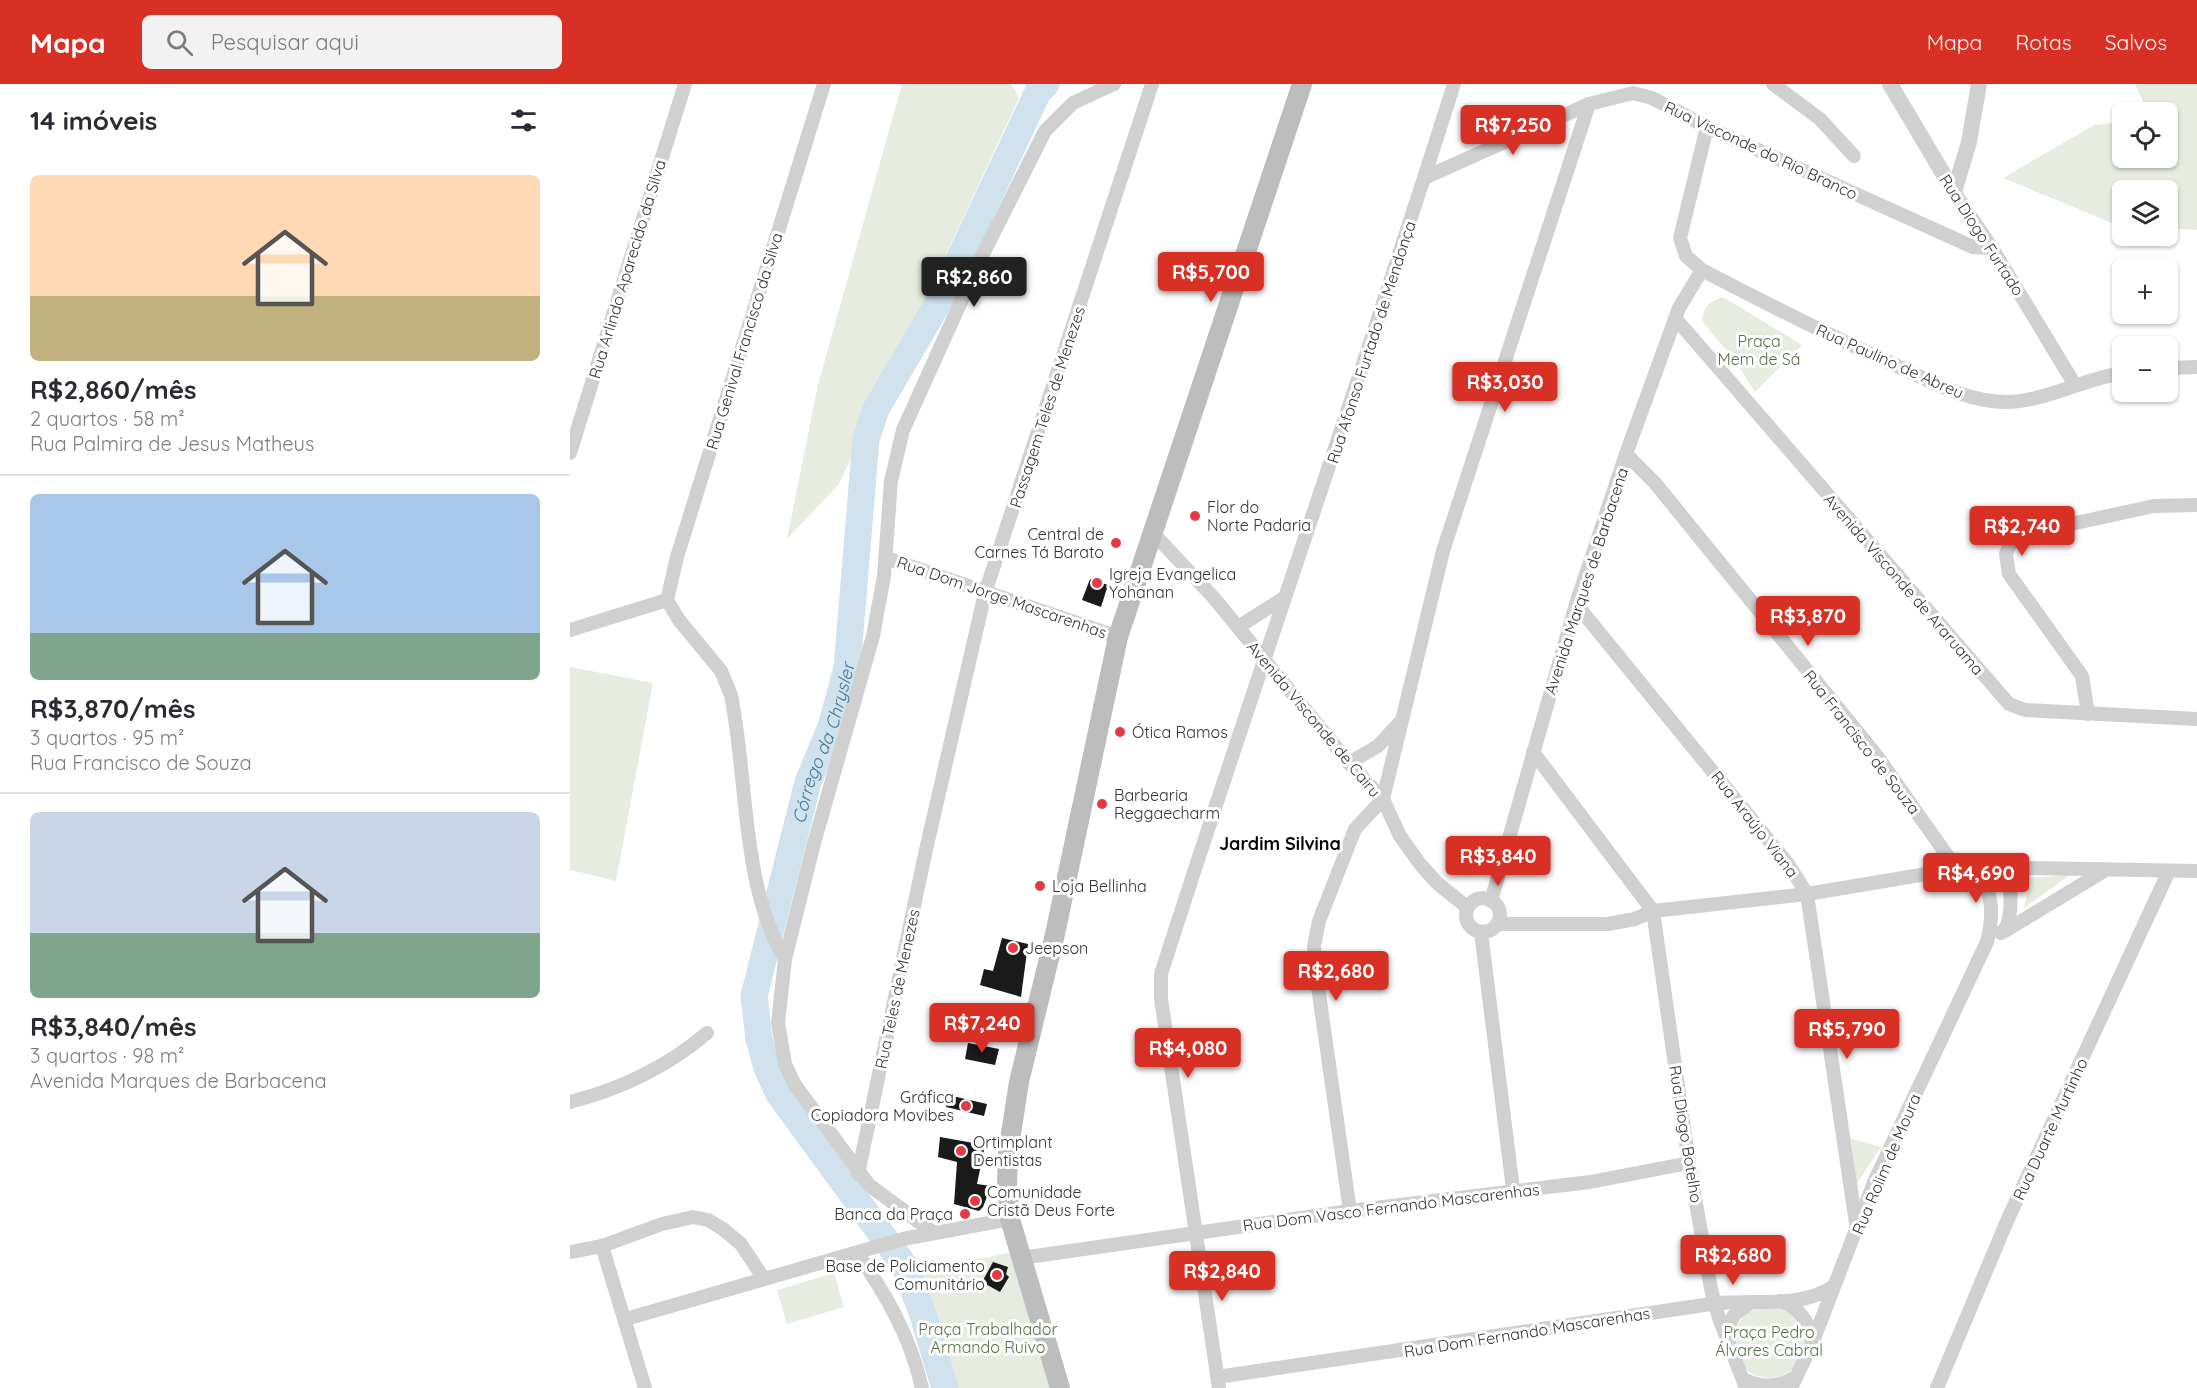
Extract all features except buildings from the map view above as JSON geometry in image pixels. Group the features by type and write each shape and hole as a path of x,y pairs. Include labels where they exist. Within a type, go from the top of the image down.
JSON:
{"main road":[{"path":"1060,1388 1010,1219 1007,1186 1008,1153 1019,1082 1055,934 1118,637 1302,84"}],"street":[{"name":"Rua Arlindo Aparecido da Silva","path":"570,453 574,427 685,84"},
{"name":"Rua Genival Francisco da Silva","path":"667,600 676,557 824,84"},
{"path":"934,1233 878,1193 858,1174 795,1084 785,1064 778,1023 785,959 813,847 861,686 873,636 886,558 891,482 903,430 978,264 1050,123 1073,103 1113,84"},
{"name":"Passagem Teles de Menezes","path":"921,874 985,593 1152,84"},
{"name":"Rua Afonso Furtado de Mendonça","path":"1218,1383 1161,999 1161,974 1454,84"},
{"path":"1773,84 1820,119 1854,156"},
{"name":"Rua Diogo Furtado","path":"1890,84 1954,192 1992,248 2075,385"},
{"path":"1954,192 1969,142 1979,84"},
{"name":"Rua Visconde do Rio Branco","path":"1424,178 1589,104 1633,93 1652,98 1707,127 1973,247 1992,248"},
{"path":"1350,1211 1314,946 1319,921 1355,829 1383,799 1443,551 1589,104"},
{"path":"1702,270 1686,256 1680,238 1707,127"},
{"name":"Avenida Marques de Barbacena","path":"1491,901 1576,604 1626,454 1676,319 1702,270"},
{"name":"Rua Paulino de Abreu","path":"1702,270 1837,339 1962,395 1988,402 2011,402 2112,376"},
{"name":"Avenida Visconde de Araruama","path":"1676,319 2009,704 2025,710 2197,719"},
{"path":"2178,368 2197,367"},
{"name":"Rua Francisco de Souza","path":"1626,454 1655,483 1876,756 1956,868"},
{"path":"2088,714 2082,676 2009,574 2006,554 2009,546 2024,536 2154,506 2197,505"},
{"name":"Avenida Visconde de Cairu","path":"1153,533 1238,627 1349,763 1383,799 1400,836 1420,864 1437,883 1468,908"},
{"name":"Rua Dom Jorge Mascarenhas","path":"886,558 1118,637"},
{"path":"1238,627 1284,598"},
{"path":"570,630 667,600 678,620 721,671 731,695 760,902 776,944 785,959"},
{"name":"Rua Araújo Viana","path":"1576,604 1788,864 1807,894 1857,1230"},
{"path":"1349,763 1378,746 1403,719"},
{"path":"1533,752 1647,913"},
{"name":"Rua Rolim de Moura","path":"1794,1382 1812,1344 1880,1169 1987,942 1993,913 1992,899 1980,867"},
{"path":"1497,924 1586,924 1614,915 1807,894 1956,868 2008,867 2168,873 2197,871"},
{"path":"2005,931 2011,895 2008,867"},
{"path":"1987,942 2104,871"},
{"name":"Rua Duarte Murtinho","path":"1937,1388 2007,1221 2168,873"},
{"name":"Rua Teles de Menezes","path":"858,1174 921,874"},
{"path":"1480,899 1491,901 1500,914 1497,924 1490,931 1481,932 1469,926 1466,917 1468,908 1480,899"},
{"name":"Rua Diogo Botelho","path":"1647,913 1714,1303 1744,1384"},
{"path":"1481,932 1513,1190"},
{"path":"570,1102 652,1072 687,1050 707,1033"},
{"name":"Rua Dom Vasco Fernando Mascarenhas","path":"1021,1257 1350,1211 1590,1182 1689,1163"},
{"path":"570,1252 602,1246 662,1224 693,1217 708,1220 723,1228 741,1244 764,1279"},
{"path":"626,1319 903,1239 1010,1219"},
{"path":"602,1246 626,1319 645,1388"},
{"path":"857,1253 884,1291 902,1325 915,1357 922,1388"},
{"name":"Rua Dom Fernando Mascarenhas","path":"1218,1383 1714,1303 1809,1298 1834,1286"},
{"path":"1779,1300 1792,1306 1803,1316 1810,1330 1812,1344"},
{"path":"1725,1334 1734,1315 1753,1301"},
{"path":"1744,1384 1769,1387 1794,1382"}],"green space":[{"path":"902,84 1011,84 1019,98 839,484 787,539 818,385"},
{"path":"2135,84 2197,84 2197,230 2178,229 2178,180 2112,180 2112,223 2003,178 2094,125 2112,123 2112,168 2178,168 2178,102 2143,102"},
{"name":"Praça Mem de Sá","path":"1723,297 1802,345 1755,392 1736,362 1702,321 1708,305"},
{"path":"570,667 653,683 616,881 570,870"},
{"path":"2070,875 2024,908 2030,878"},
{"path":"1851,1139 1881,1147 1857,1183"},
{"name":"Praça Trabalhador Armando Ruivo","path":"1013,1252 1052,1388 949,1388 934,1324 917,1273 935,1273 934,1268"},
{"path":"834,1273 844,1307 787,1324 777,1290"},
{"name":"Praça Pedro Álvares Cabral","path":"1776,1306 1795,1316 1803,1328 1805,1342 1803,1356 1795,1368 1783,1376 1762,1378 1743,1368 1735,1356 1733,1335 1743,1316 1755,1308"}],"waterway":[{"name":"Córrego da Chrysler","path":"945,1388 922,1312 904,1265 779,1094 767,1068 759,1039 754,996 808,782 831,727 847,668 866,439 876,409 940,300 1038,92 1046,84"}],"place":[{"name":"Flor do Norte Padaria","path":"1195,516"},
{"name":"Central de Carnes Tá Barato","path":"1116,543"},
{"name":"Igreja Evangelica Yohanan","path":"1097,583"},
{"name":"Ótica Ramos","path":"1120,732"},
{"name":"Barbearia Reggaecharm","path":"1102,804"},
{"name":"Loja Bellinha","path":"1040,886"},
{"name":"Jeepson","path":"1013,948"},
{"name":"Gráfica Copiadora Movibes","path":"966,1106"},
{"name":"Ortimplant Dentistas","path":"961,1151"},
{"name":"Comunidade Cristã Deus Forte","path":"975,1201"},
{"name":"Banca da Praça","path":"965,1214"},
{"name":"Base de Policiamento Comunitário","path":"997,1275"}],"district":[{"name":"Jardim Silvina","path":"1280,843"}]}
